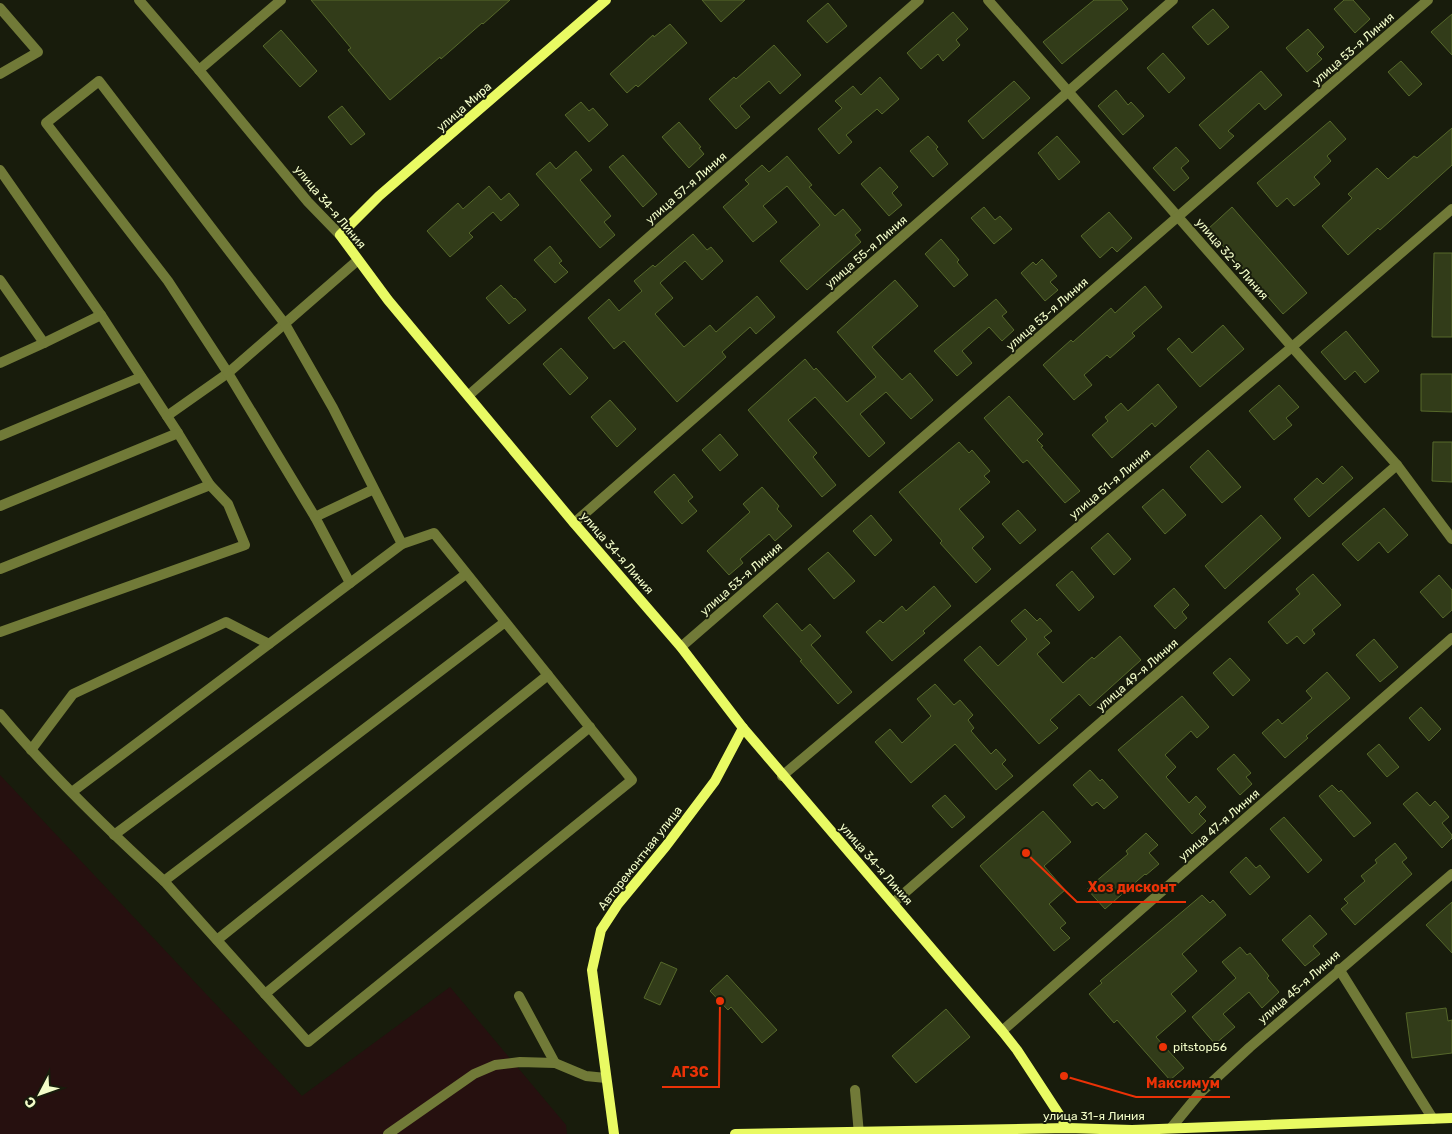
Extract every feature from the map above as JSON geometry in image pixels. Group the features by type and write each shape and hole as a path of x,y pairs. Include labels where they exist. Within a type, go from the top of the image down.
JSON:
{"main road":[{"name":"улица Мира","path":"340,235 379,196 606,0"},
{"name":"улица 34-я Линия","path":"340,235 388,300 574,523 682,647 742,728 1017,1050 1068,1128"},
{"name":"Авторемонтная улица","path":"614,1134 592,970 601,930 618,904 666,846 715,781 742,728"},
{"name":"улица 31-я Линия","path":"735,1134 1068,1128 1132,1130 1452,1118"}],"street":[{"name":"улица 34-я Линия","path":"139,0 308,202 340,235"},
{"path":"199,70 280,0"},
{"name":"улица 57-я Линия","path":"469,395 919,0"},
{"name":"улица 32-я Линия","path":"988,0 1292,348 1397,465 1452,540"},
{"name":"улица 55-я Линия","path":"574,523 1173,0"},
{"name":"улица 53-я Линия","path":"682,647 1428,0"},
{"path":"0,8 38,52 0,74"},
{"path":"350,583 315,517 228,373 168,282 46,123 99,82 284,324 333,408 402,544"},
{"path":"0,170 101,315 168,416 210,486 228,504 245,545 0,632"},
{"name":"улица 51-я Линия","path":"782,776 1292,348 1452,208"},
{"path":"168,416 228,373 358,260"},
{"path":"0,280 4,291 44,344"},
{"path":"0,363 44,344 101,315"},
{"path":"0,436 141,377"},
{"path":"0,506 178,433"},
{"name":"улица 49-я Линия","path":"893,903 1397,465"},
{"path":"0,569 210,486"},
{"path":"315,517 374,489"},
{"path":"0,714 31,750 72,792 114,835 164,881 308,1042 632,780 434,532 402,544 72,792"},
{"path":"114,835 466,574"},
{"path":"31,750 74,694 226,622 269,644"},
{"path":"164,881 505,622"},
{"name":"улица 47-я Линия","path":"1002,1032 1452,638"},
{"path":"217,940 548,675"},
{"path":"265,994 590,727"},
{"name":"улица 45-я Линия","path":"1171,1128 1199,1094 1250,1046 1452,874"},
{"path":"1339,969 1433,1119"},
{"path":"519,996 555,1063"},
{"path":"388,1134 474,1074 495,1065 520,1062 555,1063 586,1076 606,1078"},
{"path":"855,1090 859,1133"}],"shaded area":[{"path":"0,775 302,1096 450,987 566,1125 567,1134 0,1134"}],"building":[{"path":"311,0 510,0 390,100 348,50 351,48"},
{"path":"702,0 745,0 721,22"},
{"path":"1094,0 1121,0 1128,9 1062,64 1043,42"},
{"path":"1344,0 1353,0 1370,19 1355,33 1334,9"},
{"path":"828,3 847,26 827,43 807,21"},
{"path":"1213,9 1229,27 1208,45 1192,27"},
{"path":"953,12 968,29 956,40 960,45 943,61 938,54 921,69 907,53"},
{"path":"1452,14 1452,55 1431,32"},
{"path":"670,24 687,43 638,87 636,85 627,93 610,74 653,35 654,37"},
{"path":"1308,29 1324,47 1317,54 1322,59 1307,72 1286,48"},
{"path":"281,30 317,71 300,87 263,46"},
{"path":"774,45 801,75 780,94 769,81 740,106 750,117 736,129 709,99 734,77 736,79"},
{"path":"1163,53 1185,78 1169,93 1147,68"},
{"path":"1401,61 1422,84 1409,96 1388,72"},
{"path":"1261,71 1282,95 1265,110 1259,103 1228,131 1234,136 1220,149 1199,125"},
{"path":"880,77 899,99 882,114 877,109 846,135 852,142 839,154 818,129 842,108 835,101 853,86 861,95"},
{"path":"1014,81 1030,98 983,139 968,121"},
{"path":"1116,90 1128,105 1131,102 1144,116 1123,135 1098,106"},
{"path":"581,102 589,111 593,108 608,125 589,142 565,115"},
{"path":"342,106 365,134 351,145 328,117"},
{"path":"1330,121 1346,139 1327,156 1331,161 1314,177 1320,184 1294,206 1287,198 1277,207 1257,183"},
{"path":"679,122 701,147 699,148 704,154 689,168 662,137"},
{"path":"1452,128 1452,165 1380,230 1378,228 1348,255 1322,226 1352,198 1348,194 1377,168 1388,179 1414,156 1417,158"},
{"path":"928,136 938,147 936,149 948,164 933,177 910,151"},
{"path":"1057,136 1080,162 1059,180 1038,153"},
{"path":"1176,147 1189,161 1181,168 1189,178 1174,191 1153,168"},
{"path":"576,151 592,170 580,180 611,216 604,222 615,235 600,248 536,174 550,162 556,169"},
{"path":"623,155 657,194 643,207 609,167"},
{"path":"787,156 812,185 809,187 835,216 843,209 861,230 855,235 861,242 807,290 780,261 820,225 787,186 763,206 777,222 753,242 723,207 749,184 745,180 762,165 769,172"},
{"path":"880,167 898,187 892,193 902,205 889,216 861,184"},
{"path":"489,186 501,200 509,193 519,205 501,221 493,212 469,233 473,237 450,257 427,231 458,203 463,209"},
{"path":"984,207 995,220 1000,216 1012,229 994,244 971,218"},
{"path":"1232,207 1307,293 1283,314 1208,229"},
{"path":"1109,212 1132,238 1117,252 1112,247 1100,258 1081,236"},
{"path":"693,234 707,250 711,247 723,261 702,280 685,261 660,283 673,298 655,314 684,347 710,325 716,332 757,296 775,317 756,334 750,327 722,352 726,357 677,402 624,341 614,349 588,318 609,299 619,311 642,291 634,281 653,265 655,267"},
{"path":"941,239 959,260 957,262 968,275 954,287 925,254"},
{"path":"550,246 562,261 559,263 568,272 555,283 534,260"},
{"path":"1434,253 1452,253 1452,337 1432,337"},
{"path":"1042,259 1057,276 1050,282 1058,290 1045,301 1021,273 1033,262 1036,265"},
{"path":"895,280 918,306 872,347 902,380 910,373 933,400 911,419 886,392 860,414 885,443 869,457 815,397 788,420 817,453 813,457 836,485 822,497 748,410 805,359 814,370 816,368 847,402 876,377 837,332"},
{"path":"501,285 526,310 509,324 486,298"},
{"path":"1145,286 1162,307 1132,333 1135,336 1110,358 1107,355 1084,375 1092,385 1074,400 1043,365 1071,340 1073,342 1111,308 1115,313"},
{"path":"996,299 1007,312 1002,316 1014,330 1002,341 989,327 962,351 972,363 957,376 934,351"},
{"path":"1223,325 1244,349 1200,387 1167,349 1179,338 1192,353"},
{"path":"1346,331 1379,371 1365,383 1355,371 1345,380 1321,352"},
{"path":"561,348 588,378 570,395 543,364"},
{"path":"1421,374 1452,374 1452,412 1421,411"},
{"path":"1158,384 1177,407 1155,427 1152,423 1112,458 1092,435 1108,421 1105,417 1121,403 1128,411"},
{"path":"1279,385 1299,407 1286,418 1292,425 1274,440 1249,411"},
{"path":"1009,396 1043,434 1037,440 1043,446 1041,447 1080,491 1065,503 1027,460 1023,463 984,418"},
{"path":"610,400 636,429 617,447 591,417"},
{"path":"720,434 738,455 720,471 702,450"},
{"path":"959,442 969,453 972,450 990,471 984,476 990,482 959,509 984,537 972,548 991,569 976,583 940,543 942,541 899,492"},
{"path":"1433,442 1452,442 1452,482 1432,481"},
{"path":"1208,450 1241,487 1222,503 1190,467"},
{"path":"1342,466 1353,478 1309,517 1294,499 1317,478 1323,484"},
{"path":"674,474 693,497 688,501 697,511 682,524 654,492"},
{"path":"762,487 779,506 777,509 792,526 775,541 769,534 740,559 743,563 729,575 707,551 750,512 743,504"},
{"path":"1163,489 1186,515 1165,534 1142,507"},
{"path":"1384,508 1408,535 1388,553 1379,542 1358,561 1342,544"},
{"path":"1018,510 1036,530 1020,544 1002,524"},
{"path":"871,515 892,540 875,556 853,531"},
{"path":"1261,515 1281,538 1225,589 1205,566"},
{"path":"1108,533 1131,559 1114,575 1091,548"},
{"path":"828,552 855,581 834,599 808,569"},
{"path":"1072,571 1094,597 1079,611 1056,585"},
{"path":"1313,574 1341,605 1312,630 1315,634 1304,644 1297,636 1287,644 1268,622 1300,594 1296,589"},
{"path":"1439,575 1452,590 1452,610 1443,618 1420,592"},
{"path":"934,586 951,606 923,631 925,633 892,661 866,632 880,620 883,623 902,606 906,611"},
{"path":"1174,588 1189,605 1182,612 1187,618 1175,629 1154,606"},
{"path":"777,603 802,631 810,624 821,636 811,645 852,692 838,704 763,616"},
{"path":"1025,609 1037,621 1040,618 1052,631 1044,637 1050,643 1037,654 1063,683 1092,657 1094,659 1120,636 1141,660 1090,706 1079,694 1050,720 1058,728 1039,744 964,660 980,646 998,666 1027,639 1011,621"},
{"path":"1374,639 1398,667 1380,682 1356,655"},
{"path":"1230,658 1250,680 1233,696 1213,673"},
{"path":"1327,672 1350,698 1306,736 1308,738 1285,758 1262,733 1278,719 1282,724 1312,698 1306,691"},
{"path":"935,684 954,705 960,700 973,715 968,720 974,728 971,731 991,754 996,749 1006,760 1002,764 1013,776 996,790 955,744 911,783 875,742 890,729 902,743 931,716 917,699"},
{"path":"1182,696 1209,727 1197,738 1191,731 1165,755 1176,767 1166,777 1189,803 1196,796 1206,807 1199,814 1206,821 1192,834 1118,750"},
{"path":"1421,707 1441,729 1429,741 1409,718"},
{"path":"1379,744 1399,767 1387,777 1367,754"},
{"path":"1234,754 1251,773 1246,777 1252,784 1240,795 1217,769"},
{"path":"1090,770 1100,781 1102,779 1118,797 1104,809 1097,802 1092,806 1073,785"},
{"path":"1332,785 1339,792 1341,790 1371,823 1354,837 1319,796"},
{"path":"1417,792 1430,806 1435,801 1449,817 1442,823 1452,835 1452,838 1442,848 1403,804"},
{"path":"945,795 965,817 952,828 932,806"},
{"path":"1043,811 1071,842 1044,866 1065,890 1049,904 1066,923 1060,928 1070,938 1054,951 980,866"},
{"path":"1284,817 1322,860 1308,873 1270,829"},
{"path":"1146,833 1158,845 1149,853 1159,864 1105,909 1087,889 1128,854 1126,851"},
{"path":"1395,843 1407,858 1402,862 1412,874 1355,925 1341,909 1348,903 1344,899 1365,881 1361,876 1377,863 1375,860"},
{"path":"1246,857 1256,868 1260,865 1270,877 1250,895 1230,872"},
{"path":"1202,895 1210,903 1213,900 1226,915 1182,954 1197,971 1171,994 1186,1011 1156,1037 1184,1068 1170,1080 1117,1020 1114,1023 1089,994 1102,983 1100,981"},
{"path":"1452,902 1452,953 1426,925"},
{"path":"1310,915 1327,934 1313,946 1320,954 1305,966 1282,940"},
{"path":"1240,947 1247,955 1250,953 1269,976 1267,978 1279,992 1262,1008 1249,992 1223,1014 1235,1027 1215,1044 1192,1017 1236,978 1222,962"},
{"path":"661,962 677,969 660,1005 644,998"},
{"path":"727,975 777,1030 762,1043 731,1007 728,1010 710,991"},
{"path":"1446,1008 1448,1021 1452,1020 1452,1053 1412,1058 1406,1013"},
{"path":"946,1009 970,1037 916,1083 892,1056"}],"place":[{"name":"Хоз дисконт","path":"1026,853"},
{"name":"АГЗС","path":"720,1001"},
{"name":"pitstop56","path":"1163,1047"},
{"name":"Максимум","path":"1064,1076"}]}
